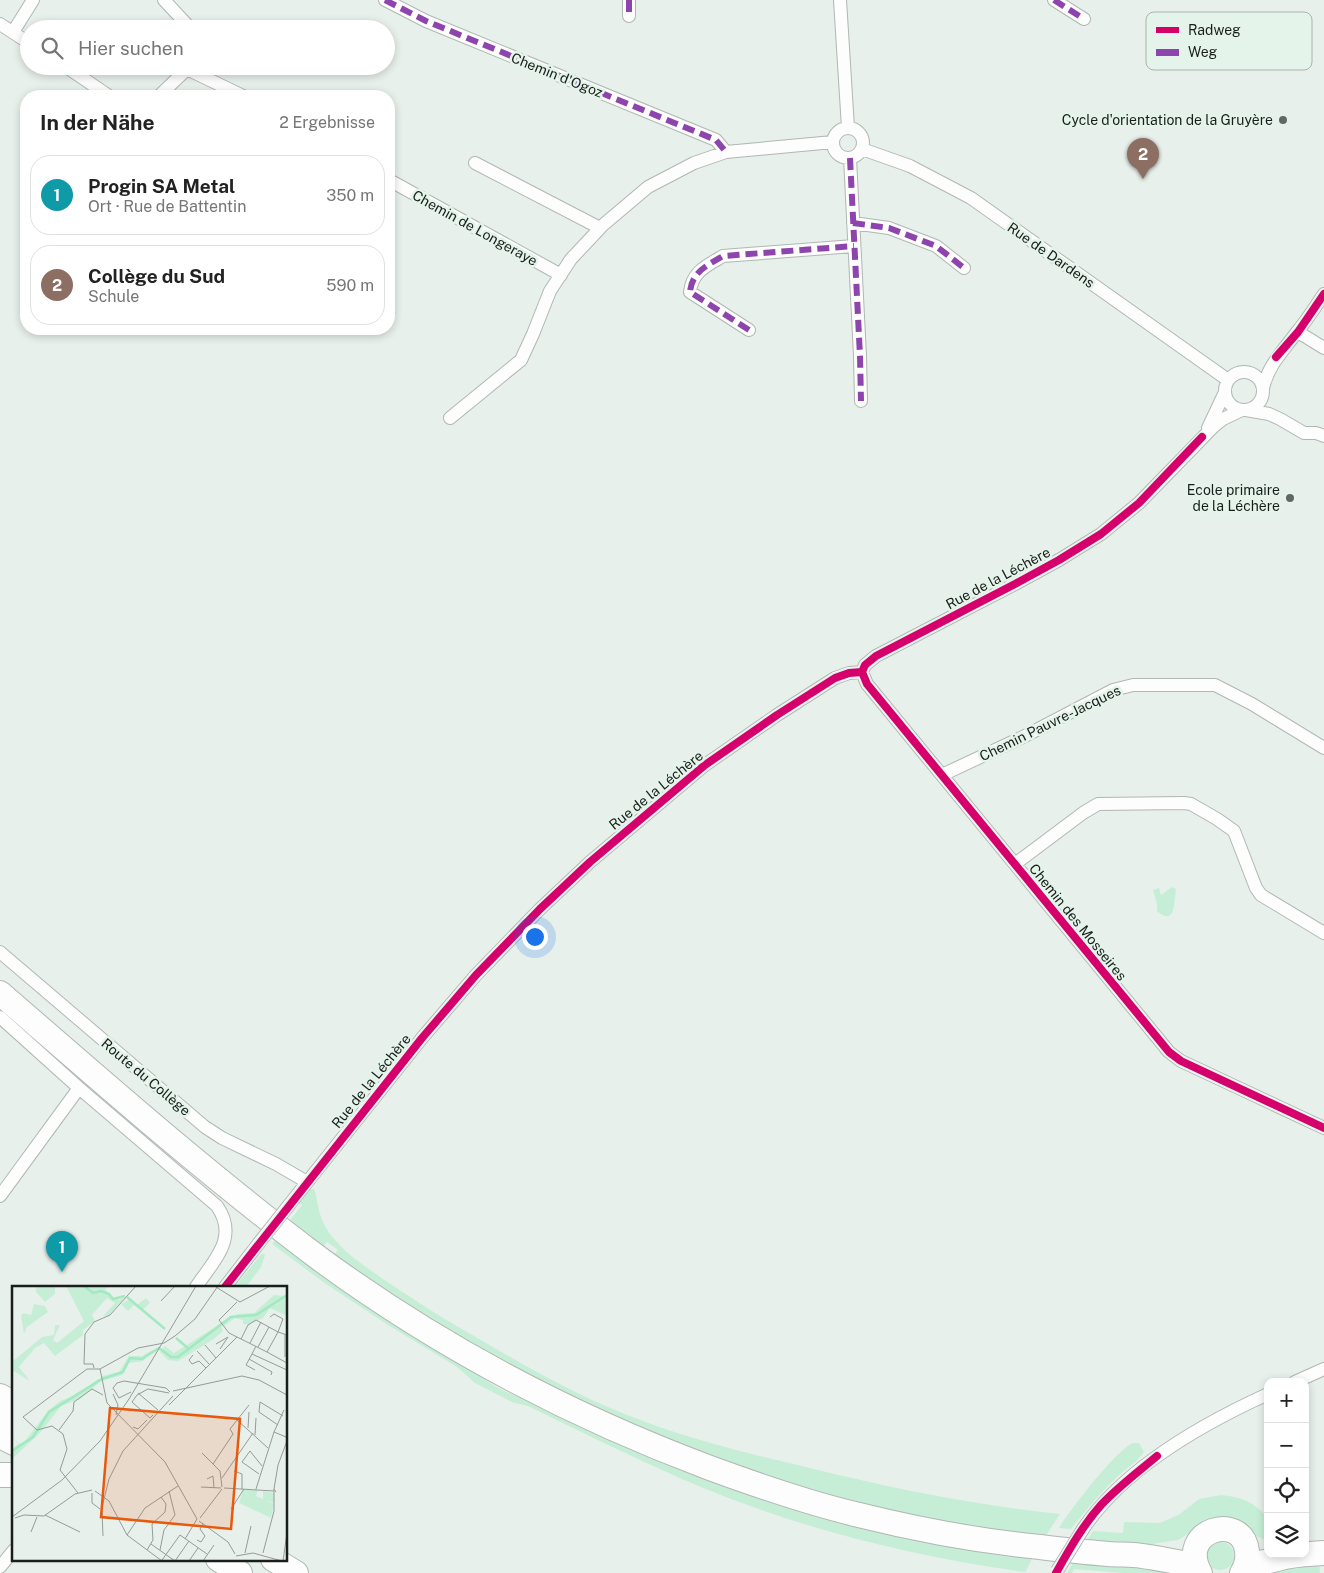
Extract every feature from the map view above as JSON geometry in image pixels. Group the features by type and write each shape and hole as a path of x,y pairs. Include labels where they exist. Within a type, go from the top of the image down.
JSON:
{"highway":[{"path":"0,993 170,1139 266,1218 323,1261 414,1323 507,1378 621,1432 735,1477 798,1498 859,1515 988,1541 1086,1552 1140,1555 1179,1546 1198,1561 1202,1537 1210,1531 1219,1529 1230,1530 1238,1534 1243,1539 1250,1558 1261,1564 1278,1558"},
{"path":"0,1396 12,1403"},
{"path":"0,1418 12,1425"},
{"path":"0,1436 12,1442"},
{"path":"1309,1554 1324,1553"},
{"path":"220,1560 240,1573"},
{"path":"250,1560 270,1573"},
{"path":"275,1560 296,1573"}],"street":[{"path":"20,20 34,0"},
{"path":"164,0 183,20"},
{"name":"Chemin d'Ogoz","path":"386,0 426,21 716,140 726,152"},
{"path":"629,0 629,16"},
{"path":"840,0 848,128"},
{"path":"1054,0 1084,18"},
{"path":"12,32 20,20"},
{"path":"0,24 20,37"},
{"path":"78,75 100,90"},
{"path":"165,90 181,75"},
{"path":"199,75 230,90"},
{"path":"848,128 855,129 861,134 864,141 862,149 855,157 843,158 834,149 833,142 838,132 848,128"},
{"path":"450,418 521,360 550,291 571,259 600,228 648,187 694,163 726,152 833,142"},
{"name":"Rue de Dardens","path":"862,149 910,166 971,198 1227,386"},
{"path":"850,158 861,401"},
{"path":"475,163 600,228"},
{"name":"Chemin de Longeraye","path":"395,183 560,275"},
{"path":"853,223 889,228 936,246 964,268"},
{"path":"749,330 690,292 691,281 705,266 723,256 854,246"},
{"path":"1244,410 1257,405 1263,395 1269,368 1298,332 1324,294"},
{"path":"1298,332 1324,348"},
{"path":"1276,357 1253,369 1234,374 1227,386 1230,404 1244,410 1280,419 1304,432 1324,436"},
{"path":"1241,372 1253,374 1258,378 1272,410 1280,419"},
{"name":"Rue de la Léchère","path":"1202,437 1216,412 1227,386"},
{"name":"Rue de la Léchère","path":"225,1286 422,1038 476,975 590,862 698,771 778,715 842,674 862,672 869,661 876,656 1024,579 1101,534 1139,503 1202,437 1223,419 1244,410"},
{"name":"Chemin des Mosseires","path":"862,672 867,684 1168,1052 1181,1061 1324,1128"},
{"name":"Chemin Pauvre-Jacques","path":"942,775 1025,736 1113,690 1133,686 1215,685 1252,704 1324,748"},
{"path":"1015,864 1098,804 1191,804 1234,831 1256,888 1261,895 1324,933"},
{"name":"Route du Collège","path":"0,952 205,1127 222,1138 276,1164 307,1182"},
{"path":"0,1017 79,1088 217,1206 223,1215 226,1237 223,1246 197,1286"},
{"path":"0,1196 79,1088"},
{"path":"1304,1378 1324,1369"},
{"path":"1056,1572 1083,1529 1101,1506 1120,1487 1157,1456 1178,1442 1233,1410 1264,1396"},
{"path":"0,1567 12,1552"}],"green space":[{"path":"1172,887 1176,889 1173,910 1168,916 1163,915 1157,911 1153,890 1159,888 1161,895"},
{"path":"310,1189 315,1191 320,1215 330,1234 348,1253 383,1279 452,1323 550,1379 619,1412 703,1441 838,1475 964,1501 1060,1514 1043,1540 862,1507 748,1473 570,1399 447,1332 333,1256 338,1250 327,1242 322,1248 288,1223 302,1205 298,1202"},
{"path":"278,1236 492,1384 508,1393 525,1398 629,1444 1035,1553 1025,1573 893,1548 807,1525 723,1496 682,1479 528,1406 514,1403 475,1383 457,1367 326,1284 272,1244"},
{"path":"262,1253 265,1255 261,1267 247,1286 236,1286"},
{"path":"1133,1443 1139,1443 1144,1452 1141,1456 1106,1488 1071,1529 1059,1528 1105,1468 1125,1448"},
{"path":"1221,1495 1247,1501 1264,1513 1264,1539 1249,1533 1193,1531 1178,1540 1145,1545 1085,1544 1093,1531 1123,1533 1124,1522 1160,1523 1180,1514 1199,1499"},
{"path":"1220,1542 1230,1546 1234,1556 1230,1566 1220,1570 1210,1566 1206,1556 1210,1546"},
{"path":"1076,1557 1186,1573 1122,1573 1074,1569 1072,1573 1067,1573"},
{"path":"1319,1562 1320,1573 1257,1573"}],"marked path":[{"path":"385,0 426,21 716,140 726,152"},
{"path":"629,0 629,16"},
{"path":"1054,0 1084,19"},
{"path":"850,158 861,401"},
{"path":"853,223 889,228 936,246 964,268"},
{"path":"749,330 690,292 691,285 701,270 723,256 854,246"}],"cycle path":[{"path":"1276,357 1298,332 1324,294"},
{"path":"862,672 865,665 876,656 1015,584 1101,534 1139,503 1202,437"},
{"path":"862,672 867,684 1169,1052 1181,1061 1324,1128"},
{"path":"226,1286 422,1038 476,975 540,909 590,862 705,765 777,715 835,678 849,673 862,672"},
{"path":"1056,1573 1082,1529 1094,1513 1121,1486 1157,1456"}],"place":[{"name":"Cycle d'orientation de la Gruyère","path":"1283,120"},
{"name":"Collège du Sud","path":"1143,179"},
{"name":"Ecole primaire de la Léchère","path":"1290,498"},
{"name":"Progin SA Metal","path":"62,1272"}]}
